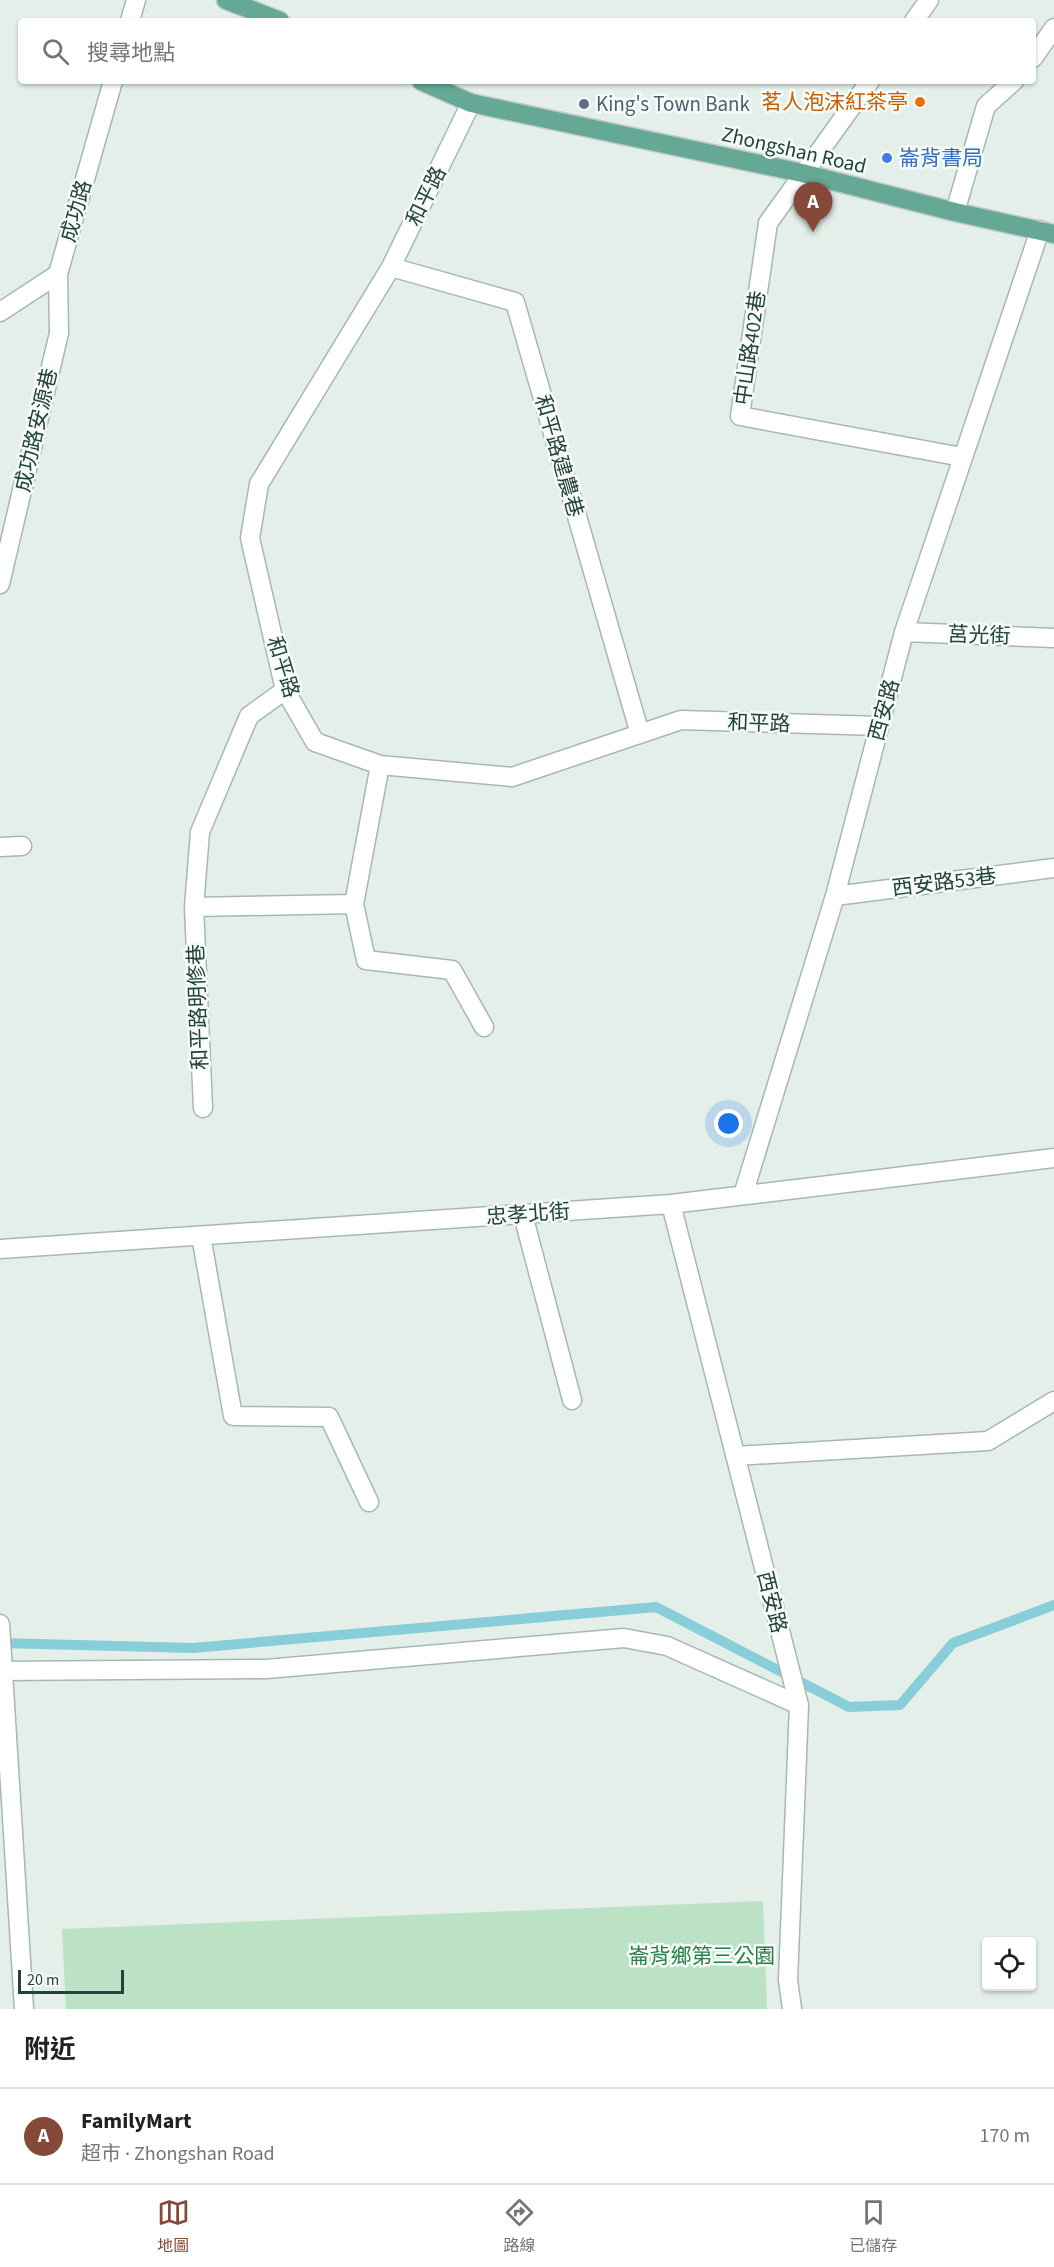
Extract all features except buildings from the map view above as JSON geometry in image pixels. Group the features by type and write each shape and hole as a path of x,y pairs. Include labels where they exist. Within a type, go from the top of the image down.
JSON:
{"main road":[{"path":"226,0 272,18"},
{"name":"Zhongshan Road","path":"428,84 471,102 802,173 955,212 1047,232"}],"street":[{"path":"131,18 136,0"},
{"path":"916,18 929,0"},
{"path":"1036,54 1054,28"},
{"name":"成功路","path":"58,274 112,84"},
{"path":"802,173 868,84"},
{"path":"955,212 986,106 1011,84"},
{"name":"和平路","path":"471,102 391,267 259,484 250,538 285,690 315,742 380,765 512,777 681,720 880,726"},
{"name":"中山路402巷","path":"802,173 768,223 740,416 962,457"},
{"name":"西安路","path":"743,1195 835,896 904,632 962,457 1047,232"},
{"name":"和平路建農巷","path":"391,267 515,302 640,734"},
{"path":"0,312 58,274"},
{"name":"成功路安源巷","path":"0,584 59,333 58,274"},
{"name":"莒光街","path":"904,632 1054,638"},
{"name":"和平路明修巷","path":"202,1108 194,907 200,832 249,716 285,690"},
{"path":"380,765 354,904 366,960 452,970 484,1027"},
{"path":"0,847 22,846"},
{"name":"西安路53巷","path":"835,896 1054,868"},
{"path":"194,907 354,904"},
{"name":"忠孝北街","path":"0,1249 671,1204 1054,1158"},
{"name":"西安路","path":"671,1204 798,1701 788,1980 792,2009"},
{"path":"523,1215 572,1400"},
{"path":"201,1236 233,1416 328,1417 369,1502"},
{"path":"735,1456 988,1441 1054,1401"},
{"path":"0,1624 24,2009"},
{"path":"2,1671 266,1669 624,1638 667,1646 798,1701"}],"green space":[{"name":"崙背鄉第三公園","path":"763,1901 767,2009 66,2009 62,1929"}],"waterway":[{"path":"0,1643 193,1648 656,1607 849,1707 900,1705 953,1643 1054,1605"}],"place":[{"name":"茗人泡沫紅茶亭","path":"920,102"},
{"name":"King's Town Bank","path":"584,104"},
{"name":"崙背書局","path":"887,158"},
{"name":"FamilyMart","path":"813,232"}]}
